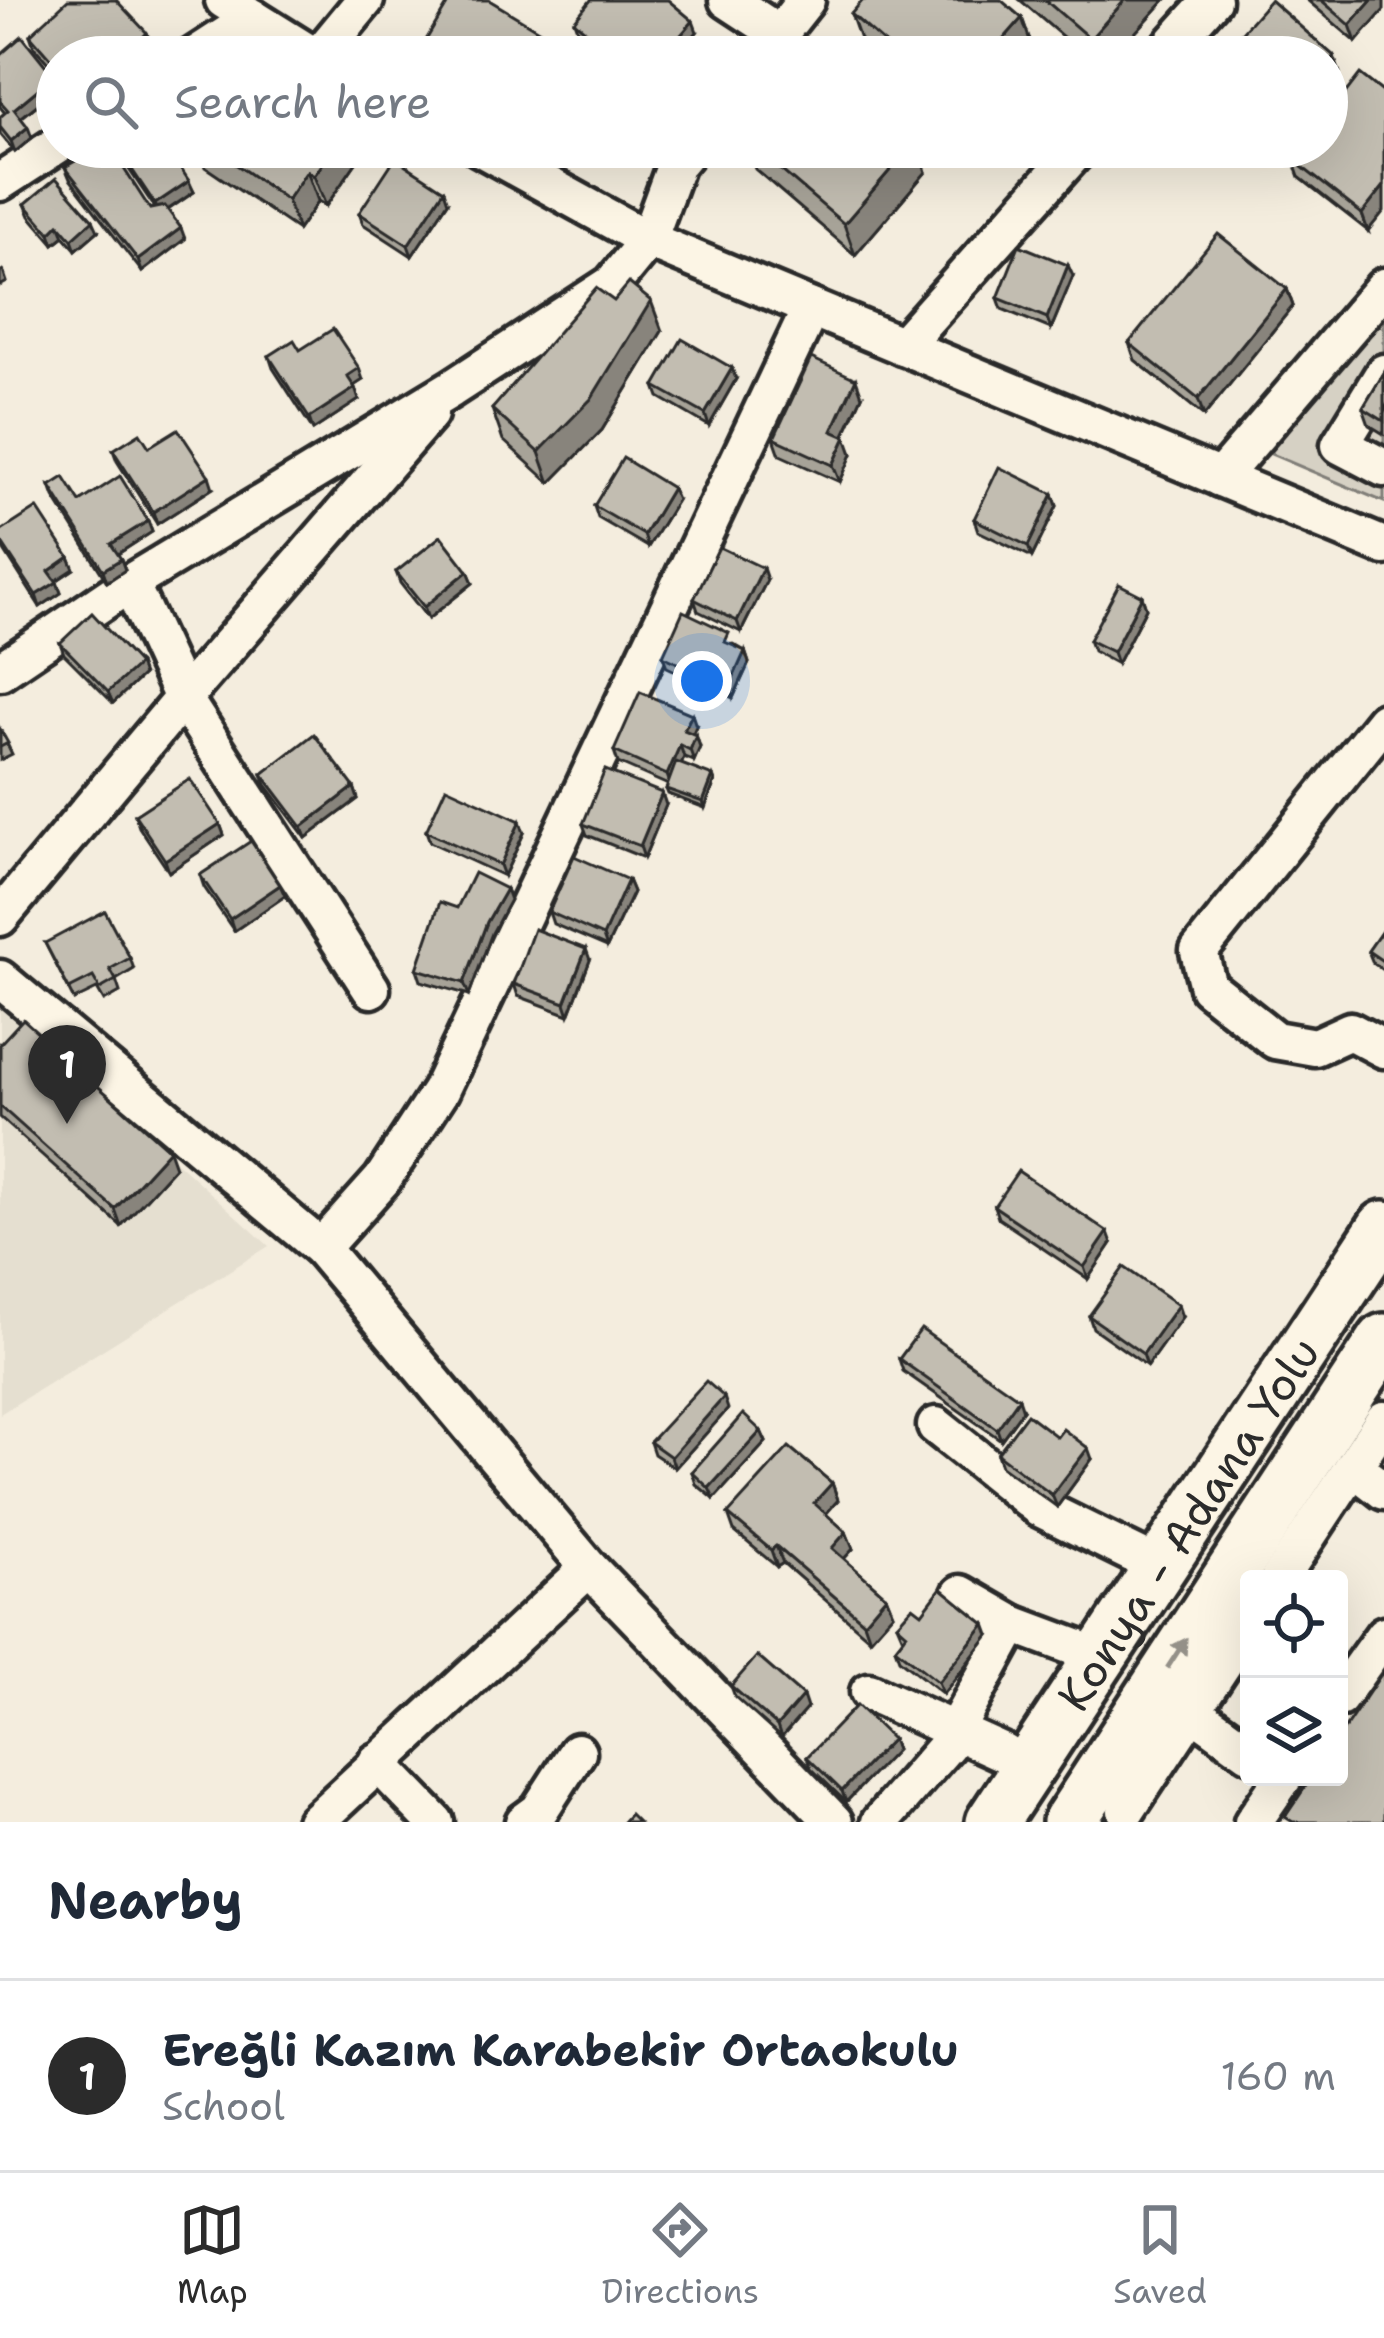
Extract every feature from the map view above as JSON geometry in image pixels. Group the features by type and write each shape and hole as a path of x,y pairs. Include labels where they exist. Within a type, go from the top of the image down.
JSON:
{"highway":[{"name":"Konya - Adana Yolu","path":"992,1822 1384,1227"},
{"path":"1069,1822 1384,1340"}],"street":[{"path":"334,36 365,0"},
{"path":"728,0 762,36"},
{"path":"777,36 806,0"},
{"path":"1180,36 1212,0"},
{"path":"213,36 238,9 282,36"},
{"path":"0,182 36,159"},
{"path":"517,168 648,240 1384,546"},
{"path":"0,671 130,583 451,389 613,284 648,240 675,168"},
{"path":"902,346 1061,168"},
{"path":"1220,478 1384,287"},
{"path":"321,1248 382,1180 440,1091 811,308"},
{"path":"1384,373 1340,445 1384,468"},
{"path":"1,912 451,389"},
{"path":"130,583 183,698 371,989"},
{"path":"1384,721 1199,951 1208,987 1275,1040 1315,1047 1350,1031 1384,1049"},
{"path":"0,979 321,1248 590,1568 834,1822"},
{"path":"1285,1570 1384,1420"},
{"path":"936,1426 1038,1508 1160,1567"},
{"path":"1353,1467 1384,1491"},
{"path":"315,1822 590,1568"},
{"path":"961,1594 1013,1624 1101,1657"},
{"path":"880,1822 953,1733 1013,1624"},
{"path":"1348,1686 1384,1635"},
{"path":"1126,1816 1240,1638"},
{"path":"869,1692 1004,1753 1028,1771"},
{"path":"1192,1711 1240,1746"},
{"path":"1126,1816 1133,1719"},
{"path":"524,1822 539,1811 577,1753"},
{"path":"376,1762 435,1822"},
{"path":"1253,1822 1278,1786"}],"shaded area":[{"path":"1384,301 1384,502 1259,449"},
{"path":"0,1002 269,1246 0,1414"}],"building":[{"path":"68,0 116,0 147,33 36,36 36,42 30,35"},
{"path":"450,0 489,0 548,36 428,36"},
{"path":"591,0 668,0 693,21 680,36 592,36 574,21"},
{"path":"863,0 1001,0 1022,18 1006,36 876,36 851,14"},
{"path":"1045,0 1125,0 1093,36 1087,36"},
{"path":"1270,0 1311,36 1238,36"},
{"path":"1321,0 1372,0 1350,25"},
{"path":"22,36 36,54 36,91 14,109 28,127 11,141 0,127 0,117 8,110 0,101 0,55"},
{"path":"1360,74 1384,93 1384,186 1362,214 1303,168 1348,168 1348,90"},
{"path":"66,168 124,168 150,209 165,206 181,228 138,260"},
{"path":"131,168 181,168 189,181 155,204"},
{"path":"241,168 320,168 314,176 307,171 287,200"},
{"path":"388,168 410,168 444,190 408,245 359,213"},
{"path":"779,168 892,168 844,224"},
{"path":"56,178 93,220 72,239 59,224 50,233 25,204"},
{"path":"1218,234 1287,289 1198,399 1129,343"},
{"path":"1019,245 1068,265 1047,318 998,298"},
{"path":"629,283 651,301 591,399 539,452 492,409 596,288 614,301"},
{"path":"333,329 359,368 347,376 355,388 309,418 269,356 294,340 300,350"},
{"path":"682,339 732,368 705,414 655,386"},
{"path":"811,358 856,379 832,431 846,437 833,465 774,438"},
{"path":"1384,373 1384,421 1363,408"},
{"path":"178,429 209,476 153,512 113,450 140,433 149,447"},
{"path":"623,458 672,488 644,535 594,506"},
{"path":"999,467 1053,494 1028,546 974,519"},
{"path":"120,476 148,521 111,544 121,559 103,570 50,486 64,477 80,502"},
{"path":"37,508 69,557 49,571 57,582 36,595 0,540 0,532"},
{"path":"441,536 468,571 424,607 396,572"},
{"path":"719,547 763,568 737,621 694,599"},
{"path":"1119,584 1142,596 1113,652 1089,640"},
{"path":"683,611 729,633 725,642 745,651 729,687 663,656"},
{"path":"92,613 139,664 108,692 60,643"},
{"path":"640,692 692,714 684,730 696,735 690,750 680,745 667,775 614,751"},
{"path":"314,734 354,787 302,827 262,774"},
{"path":"676,762 713,776 703,802 666,789"},
{"path":"605,770 662,793 640,846 583,824"},
{"path":"190,779 220,824 165,860 135,815"},
{"path":"446,787 520,821 500,865 426,831"},
{"path":"251,841 280,885 230,919 200,875"},
{"path":"574,856 628,880 603,936 549,912"},
{"path":"474,873 506,889 487,922 464,983 417,969 440,902 457,908"},
{"path":"105,911 130,958 110,969 116,980 100,989 93,977 69,989 45,943"},
{"path":"1384,928 1384,962 1368,951"},
{"path":"534,929 586,949 565,1003 514,984"},
{"path":"23,1019 169,1150 115,1209 0,1106 0,1044"},
{"path":"1018,1171 1108,1232 1084,1267 994,1206"},
{"path":"1124,1267 1178,1305 1143,1354 1089,1316"},
{"path":"921,1329 1019,1398 997,1429 899,1359"},
{"path":"706,1381 724,1397 671,1457 650,1442"},
{"path":"743,1414 761,1431 709,1488 692,1472"},
{"path":"1027,1414 1057,1437 1063,1429 1088,1448 1052,1495 997,1454"},
{"path":"789,1447 832,1483 814,1503 846,1532 832,1548 886,1596 864,1622 776,1546 771,1550 728,1514"},
{"path":"941,1588 985,1624 938,1682 895,1648 907,1633 897,1624 913,1606 922,1613"},
{"path":"757,1656 803,1696 777,1726 731,1686"},
{"path":"1384,1670 1384,1822 1293,1822 1285,1817 1306,1786 1348,1786 1348,1724"},
{"path":"857,1705 892,1739 842,1791 807,1757"}],"place":[{"name":"Ereğli Kazım Karabekir Ortaokulu","path":"67,1124"}]}
